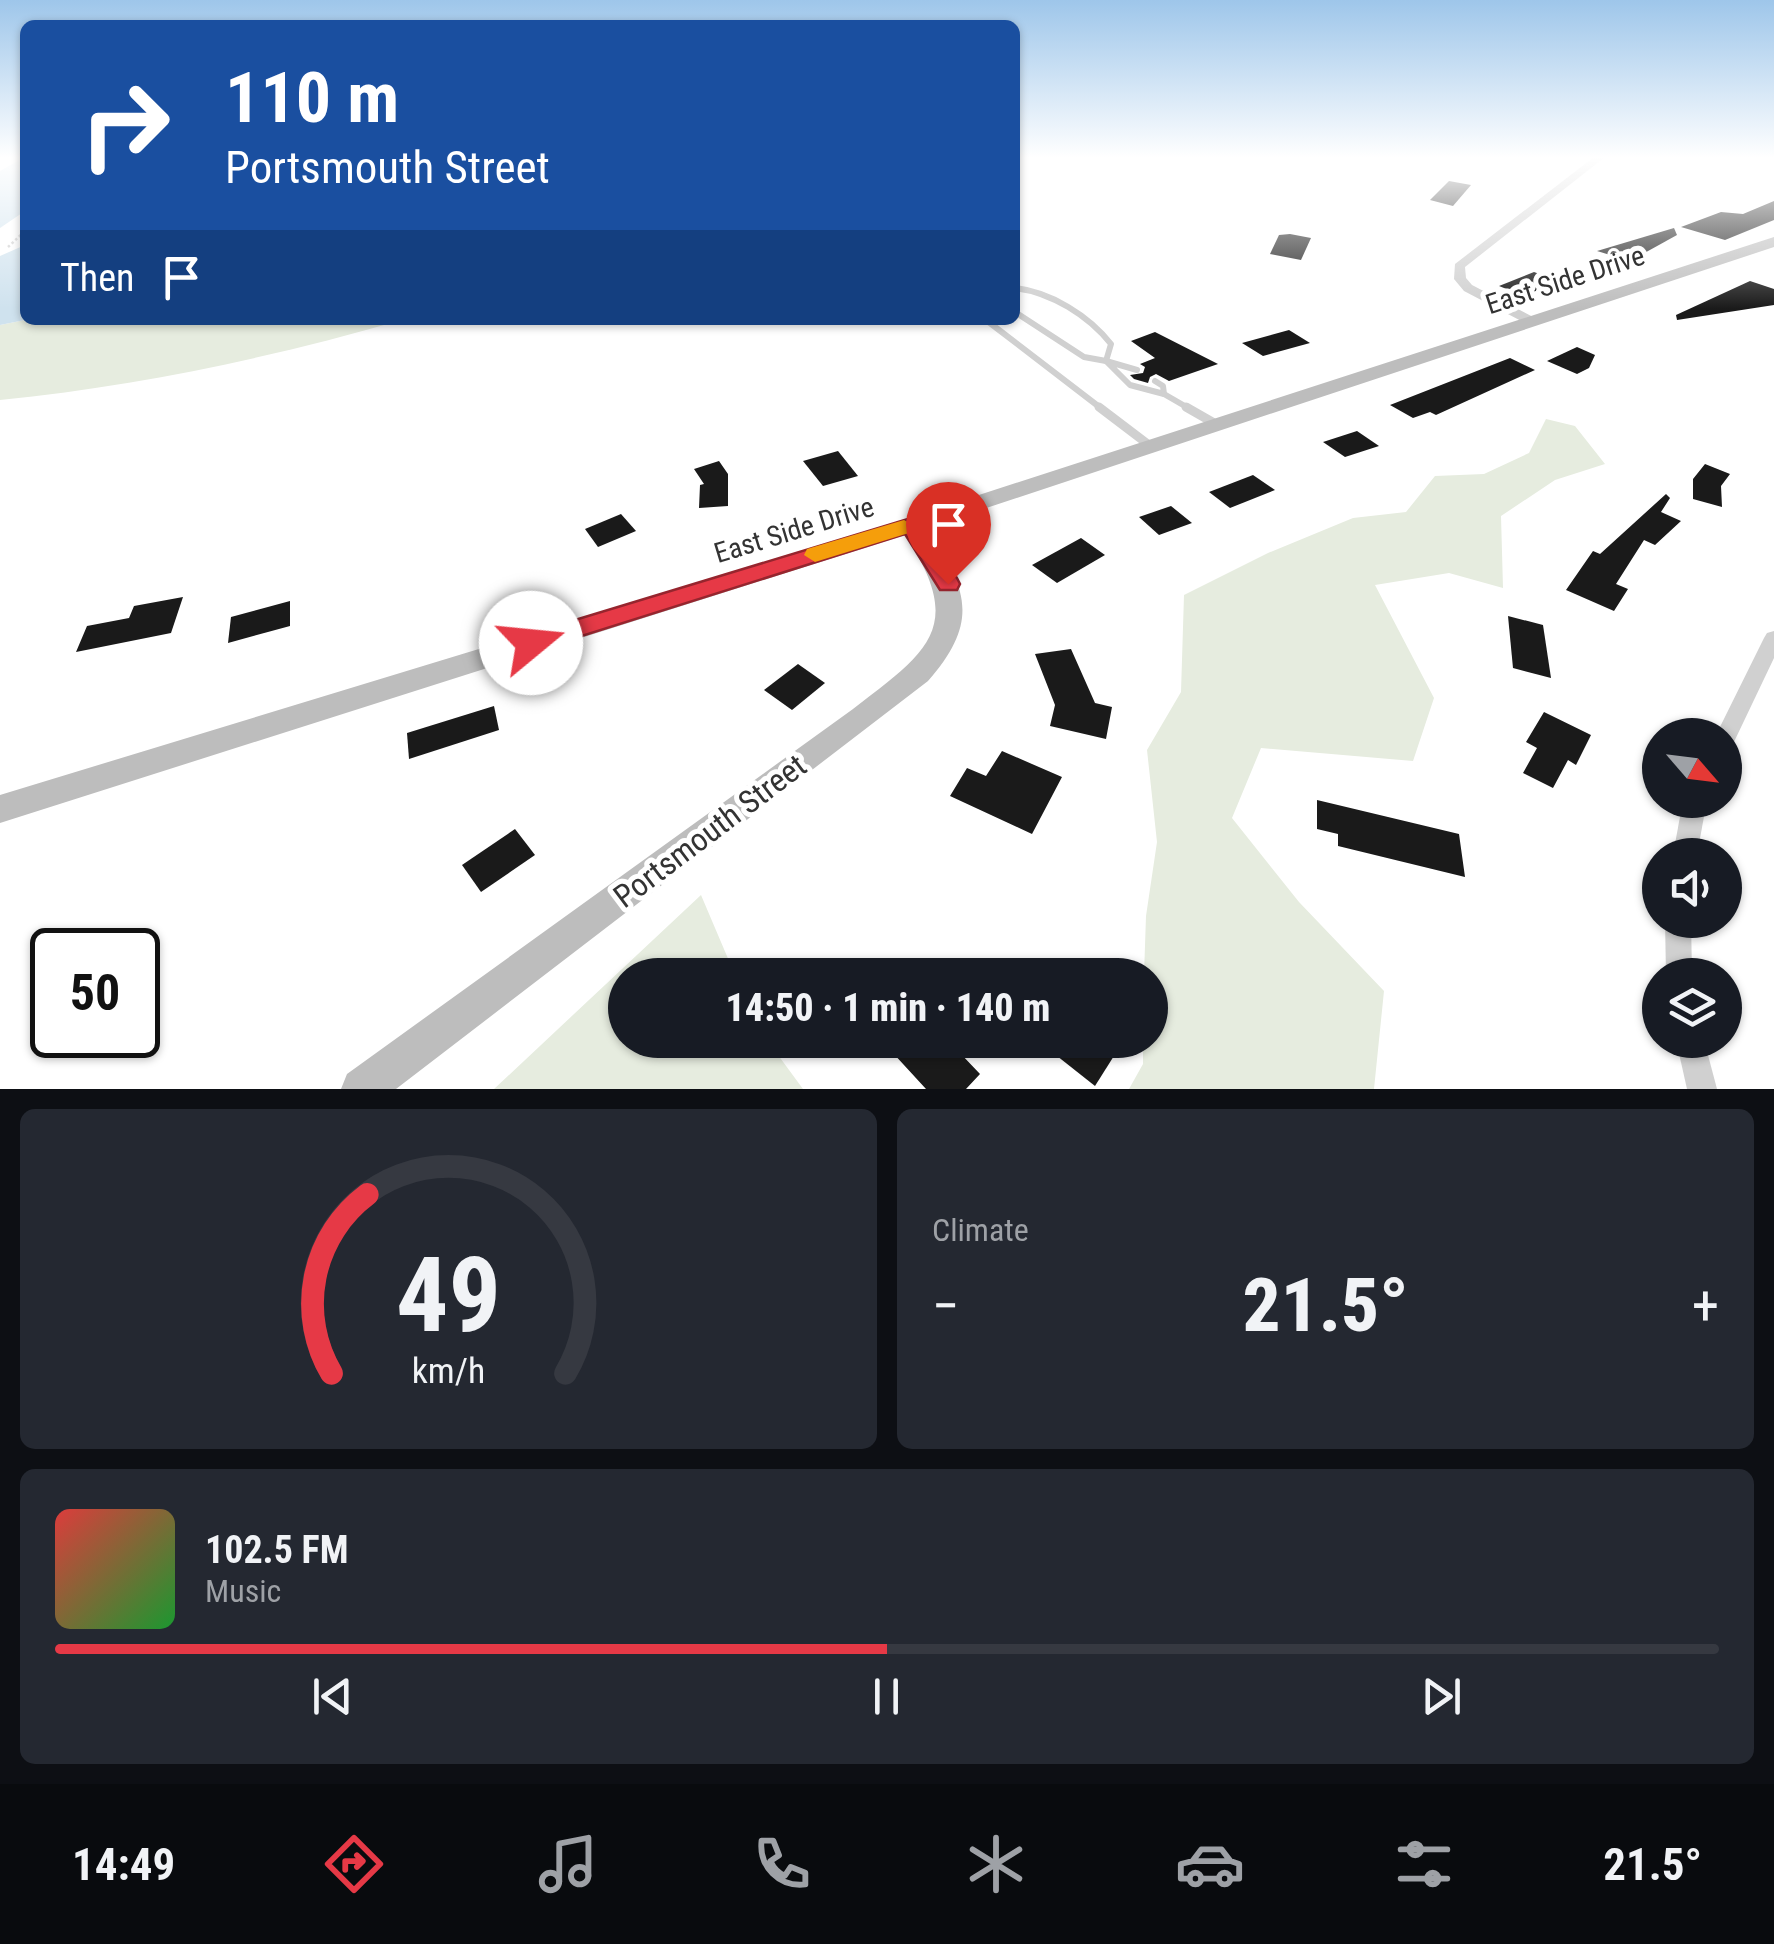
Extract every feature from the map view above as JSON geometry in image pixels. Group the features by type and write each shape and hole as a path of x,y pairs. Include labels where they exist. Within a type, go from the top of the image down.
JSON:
{"main road":[{"name":"East Side Drive","path":"0,808 911,525 1774,242"},
{"name":"Portsmouth Street","path":"362,1089 849,729 926,666 942,646 952,624 953,604 938,564 911,525"}],"street":[{"path":"1532,322 1468,288 1460,280 1460,266 1535,208"},
{"path":"1735,718 1774,638"},
{"path":"1694,1058 1702,1089"}],"lane":[{"path":"1020,288 1045,296 1106,335 1111,344 1106,362 1112,374 1148,393 1164,394 1214,423"},
{"path":"1020,315 1084,357 1137,370"},
{"path":"993,325 1149,444"},
{"path":"1156,381 1163,386 1164,394"}],"path":[{"path":"8,247 20,236"}],"shaded area":[{"path":"20,321 20,325 384,325 203,369 0,400 0,325"},
{"path":"1546,419 1575,426 1605,464 1555,480 1501,516 1503,588 1449,573 1375,585 1434,698 1413,761 1261,748 1232,818 1299,902 1384,991 1374,1089 1129,1089 1143,1058 1168,1058 1168,958 1145,958 1146,916 1157,842 1147,750 1181,692 1184,595 1268,553 1353,518 1406,512 1435,476 1484,474 1529,453"},
{"path":"701,895 728,958 634,958"},
{"path":"608,982 608,1058 780,1058 803,1089 494,1089"}],"water":[{"path":"0,208 20,208 20,214 0,228"},
{"path":"20,247 20,321 0,325 0,256"}],"building":[{"path":"1758,208 1774,208 1774,220 1725,240 1681,227 1721,212 1743,214"},
{"path":"1674,228 1677,235 1630,261 1597,251"},
{"path":"1279,235 1311,238 1301,260 1270,254"},
{"path":"1534,272 1559,281 1524,296 1499,286"},
{"path":"1750,281 1774,289 1774,305 1677,320 1676,315"},
{"path":"1289,330 1310,343 1263,356 1242,343"},
{"path":"1155,332 1218,364 1169,381 1156,374 1148,383 1134,379 1130,375 1143,373 1145,367 1140,364 1155,358 1131,341"},
{"path":"1577,347 1595,355 1589,368 1577,374 1547,361"},
{"path":"1510,358 1535,370 1436,415 1430,412 1413,418 1390,405"},
{"path":"1357,431 1379,446 1345,457 1323,442"},
{"path":"838,451 858,476 823,486 803,461"},
{"path":"719,461 728,474 728,506 699,508 700,485 704,484 694,469"},
{"path":"1705,464 1730,474 1721,486 1722,507 1693,499 1693,479"},
{"path":"1253,475 1275,490 1230,508 1209,492"},
{"path":"1666,494 1670,498 1661,512 1681,521 1655,545 1644,540 1616,584 1628,589 1614,611 1566,590 1593,551 1600,554"},
{"path":"1171,506 1192,523 1159,535 1139,517"},
{"path":"621,514 636,531 598,547 585,529"},
{"path":"1081,538 1105,555 1057,583 1032,565"},
{"path":"183,597 171,633 76,652 87,626 129,618 134,606"},
{"path":"290,601 290,626 228,643 231,617"},
{"path":"1508,616 1543,625 1551,678 1513,668"},
{"path":"1071,649 1095,703 1112,707 1106,739 1050,726 1055,705 1035,654"},
{"path":"798,664 825,683 792,710 764,690"},
{"path":"494,706 499,730 409,759 407,733"},
{"path":"1544,712 1591,735 1576,765 1568,760 1553,788 1523,773 1537,748 1526,742"},
{"path":"1002,751 1062,777 1032,834 950,796 967,768 986,776"},
{"path":"1317,800 1459,834 1465,877 1338,846 1338,834 1317,829"},
{"path":"515,829 535,855 481,892 462,865"},
{"path":"898,1058 965,1058 980,1074 966,1089 926,1089"},
{"path":"1060,1058 1113,1058 1095,1086"}],"slow traffic":[{"path":"815,555 904,527"}],"route":[{"path":"531,643 911,525 948,584"}]}
